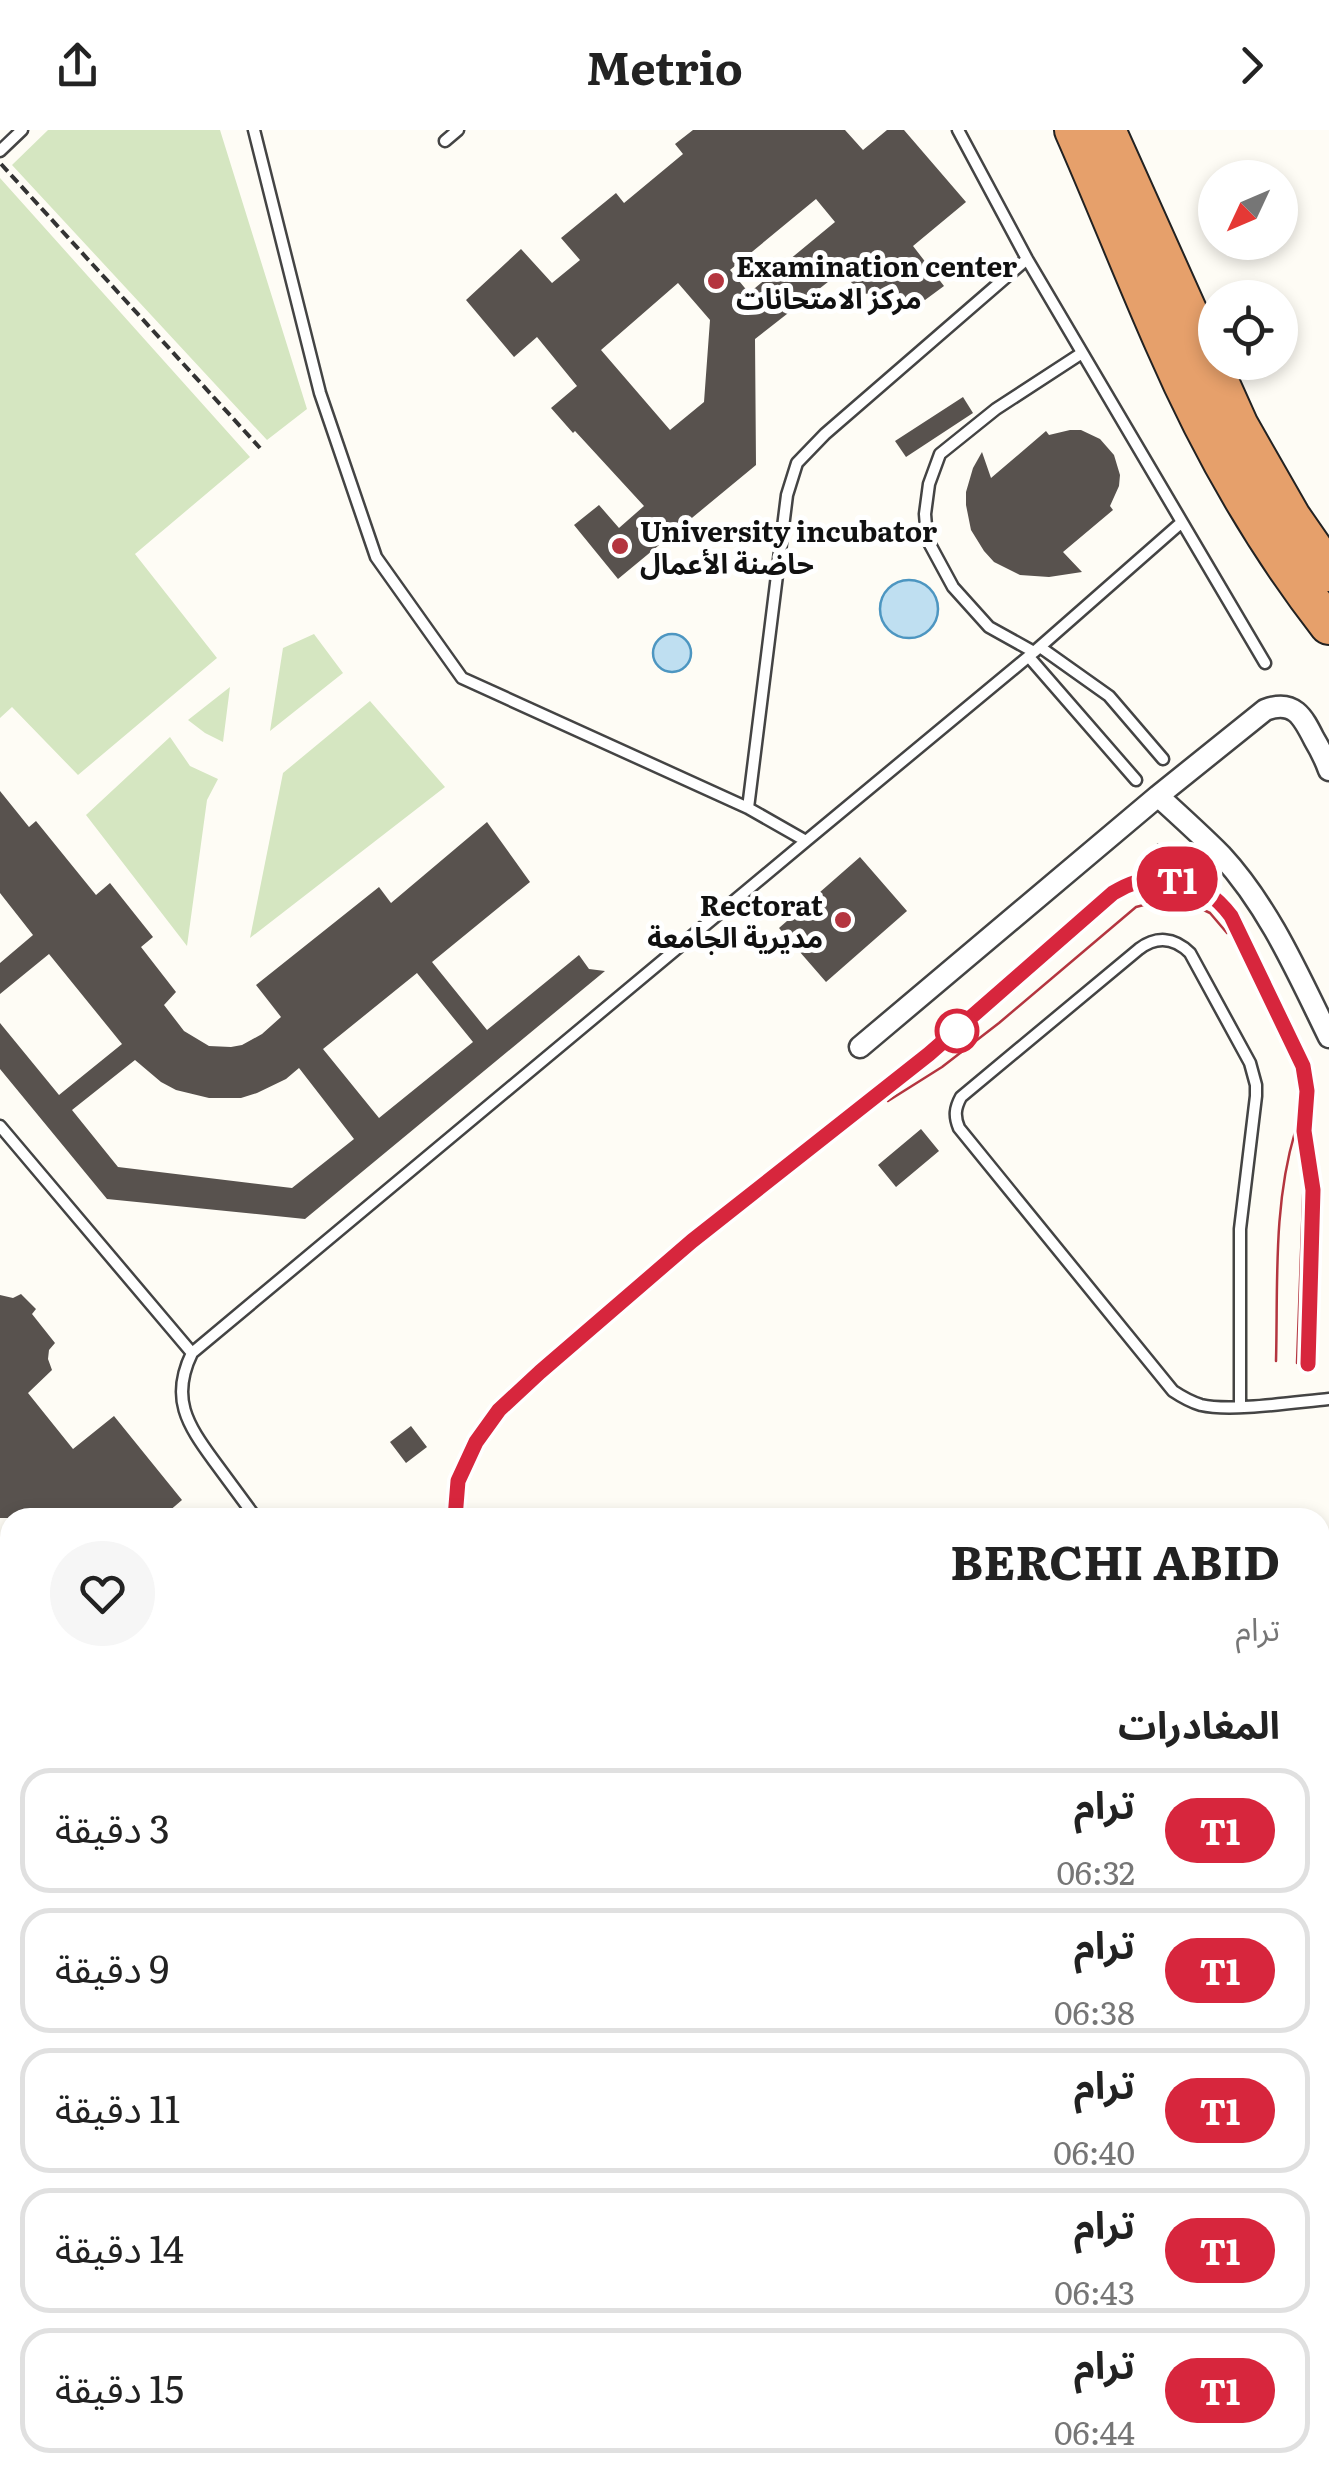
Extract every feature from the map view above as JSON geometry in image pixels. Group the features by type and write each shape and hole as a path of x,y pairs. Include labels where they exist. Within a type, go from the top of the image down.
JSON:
{"highway":[{"path":"1074,130 1165,344 1220,457 1264,530 1325,609"},
{"path":"1106,130 1239,426 1291,517 1325,609"}],"street":[{"path":"860,1046 1265,710 1274,706 1292,709 1303,717 1329,767"},
{"path":"1158,796 1222,856 1251,894 1293,964 1329,1036"}],"lane":[{"path":"0,151 22,130"},
{"path":"254,130 320,392 376,558 462,678 748,808 806,841"},
{"path":"446,141 458,130"},
{"path":"958,130 1027,260 1265,663"},
{"path":"748,808 787,495 797,463 825,434 1027,260"},
{"path":"1082,352 996,409 940,454 929,484 927,540 952,587 989,628 1109,696 1163,759"},
{"path":"249,1508 185,1416 182,1390 192,1353 1034,652 1182,522"},
{"path":"1034,652 1136,780"},
{"path":"1240,1406 1240,1228 1256,1096 1254,1075 1190,953 1177,943 1153,941 962,1097 956,1106 959,1128 1165,1383 1192,1402 1213,1407 1240,1406 1329,1399"},
{"path":"0,1126 192,1353"}],"path":[{"path":"0,163 260,448"}],"green space":[{"path":"48,130 220,130 307,409 267,440 12,165"},
{"path":"0,178 250,457 135,554 217,658 78,775 12,707 0,718"},
{"path":"314,634 343,673 270,731 283,648"},
{"path":"230,687 223,742 188,720"},
{"path":"370,701 445,787 250,938 283,773"},
{"path":"170,737 190,766 218,779 207,800 187,946 86,815"}],"water":[{"path":"909,580 930,588 938,609 930,630 909,638 888,630 880,609 888,588"},
{"path":"672,634 686,639 691,653 686,667 672,672 658,667 653,653 658,639"}],"building":[{"path":"693,130 845,130 863,150 887,130 904,130 966,202 913,246 944,286 925,300 860,293 842,271 755,339 756,465 618,579 574,525 599,505 619,528 644,506 551,408 577,386 537,337 514,357 466,300 521,249 552,283 580,260 561,238 616,193 624,203 683,154 675,144","holes":["816,199 835,222 749,293 730,270","678,283 710,320 704,402 670,430 601,350"]},
{"path":"963,397 973,413 906,457 895,441"},
{"path":"1081,430 1100,439 1114,455 1120,475 1110,506 1113,510 1063,552 1082,572 1049,577 1020,575 994,562 971,530 966,492 973,468 982,452 991,478 1046,431 1049,435"},
{"path":"0,791 29,827 36,821 96,895 110,883 153,937 141,947 176,992 164,1005 184,1031 209,1046 231,1047 262,1034 281,1017 256,985 379,887 391,903 487,822 530,882 432,962 487,1030 579,955 589,969 605,971 305,1219 107,1199 0,1069 0,1023 59,1095 122,1044 49,954 0,994 0,963 33,935 0,893","holes":["417,973 473,1042 379,1118 323,1049","135,1060 176,1090 209,1098 241,1098 257,1093 299,1068 354,1139 292,1188 118,1167 72,1110"]},
{"path":"1157,843 1179,846 1177,861 1155,857"},
{"name":"Rectorat مديرية الجامعة","path":"860,857 907,911 826,982 779,928"},
{"path":"921,1129 939,1151 896,1187 878,1165"},
{"path":"21,1294 36,1309 32,1314 55,1343 48,1359 52,1370 28,1393 73,1449 114,1416 182,1500 173,1508 0,1508 0,1295 13,1298"},
{"path":"411,1426 427,1447 406,1463 390,1442"}],"tram line":[{"name":"T1","path":"456,1508 458,1481 476,1442 499,1410 540,1372 692,1241 929,1054 1113,893 1150,878 1190,883 1223,905 1303,1066 1307,1091 1304,1131 1313,1190 1308,1364"},
{"path":"456,1508 458,1481 476,1442 499,1410 540,1372 692,1241 929,1054 1113,893 1146,879 1177,879 1192,884 1206,891 1231,916 1303,1066 1307,1091 1297,1363"},
{"path":"888,1101 942,1067 999,1023 1136,907 1167,899 1189,903 1210,913 1227,933"},
{"path":"1276,1361 1280,1217 1295,1132"}],"place":[{"name":"Examination center مركز الامتحانات","path":"716,281"},
{"name":"University incubator حاضنة الأعمال","path":"620,546"},
{"name":"Rectorat مديرية الجامعة","path":"843,920"}]}
